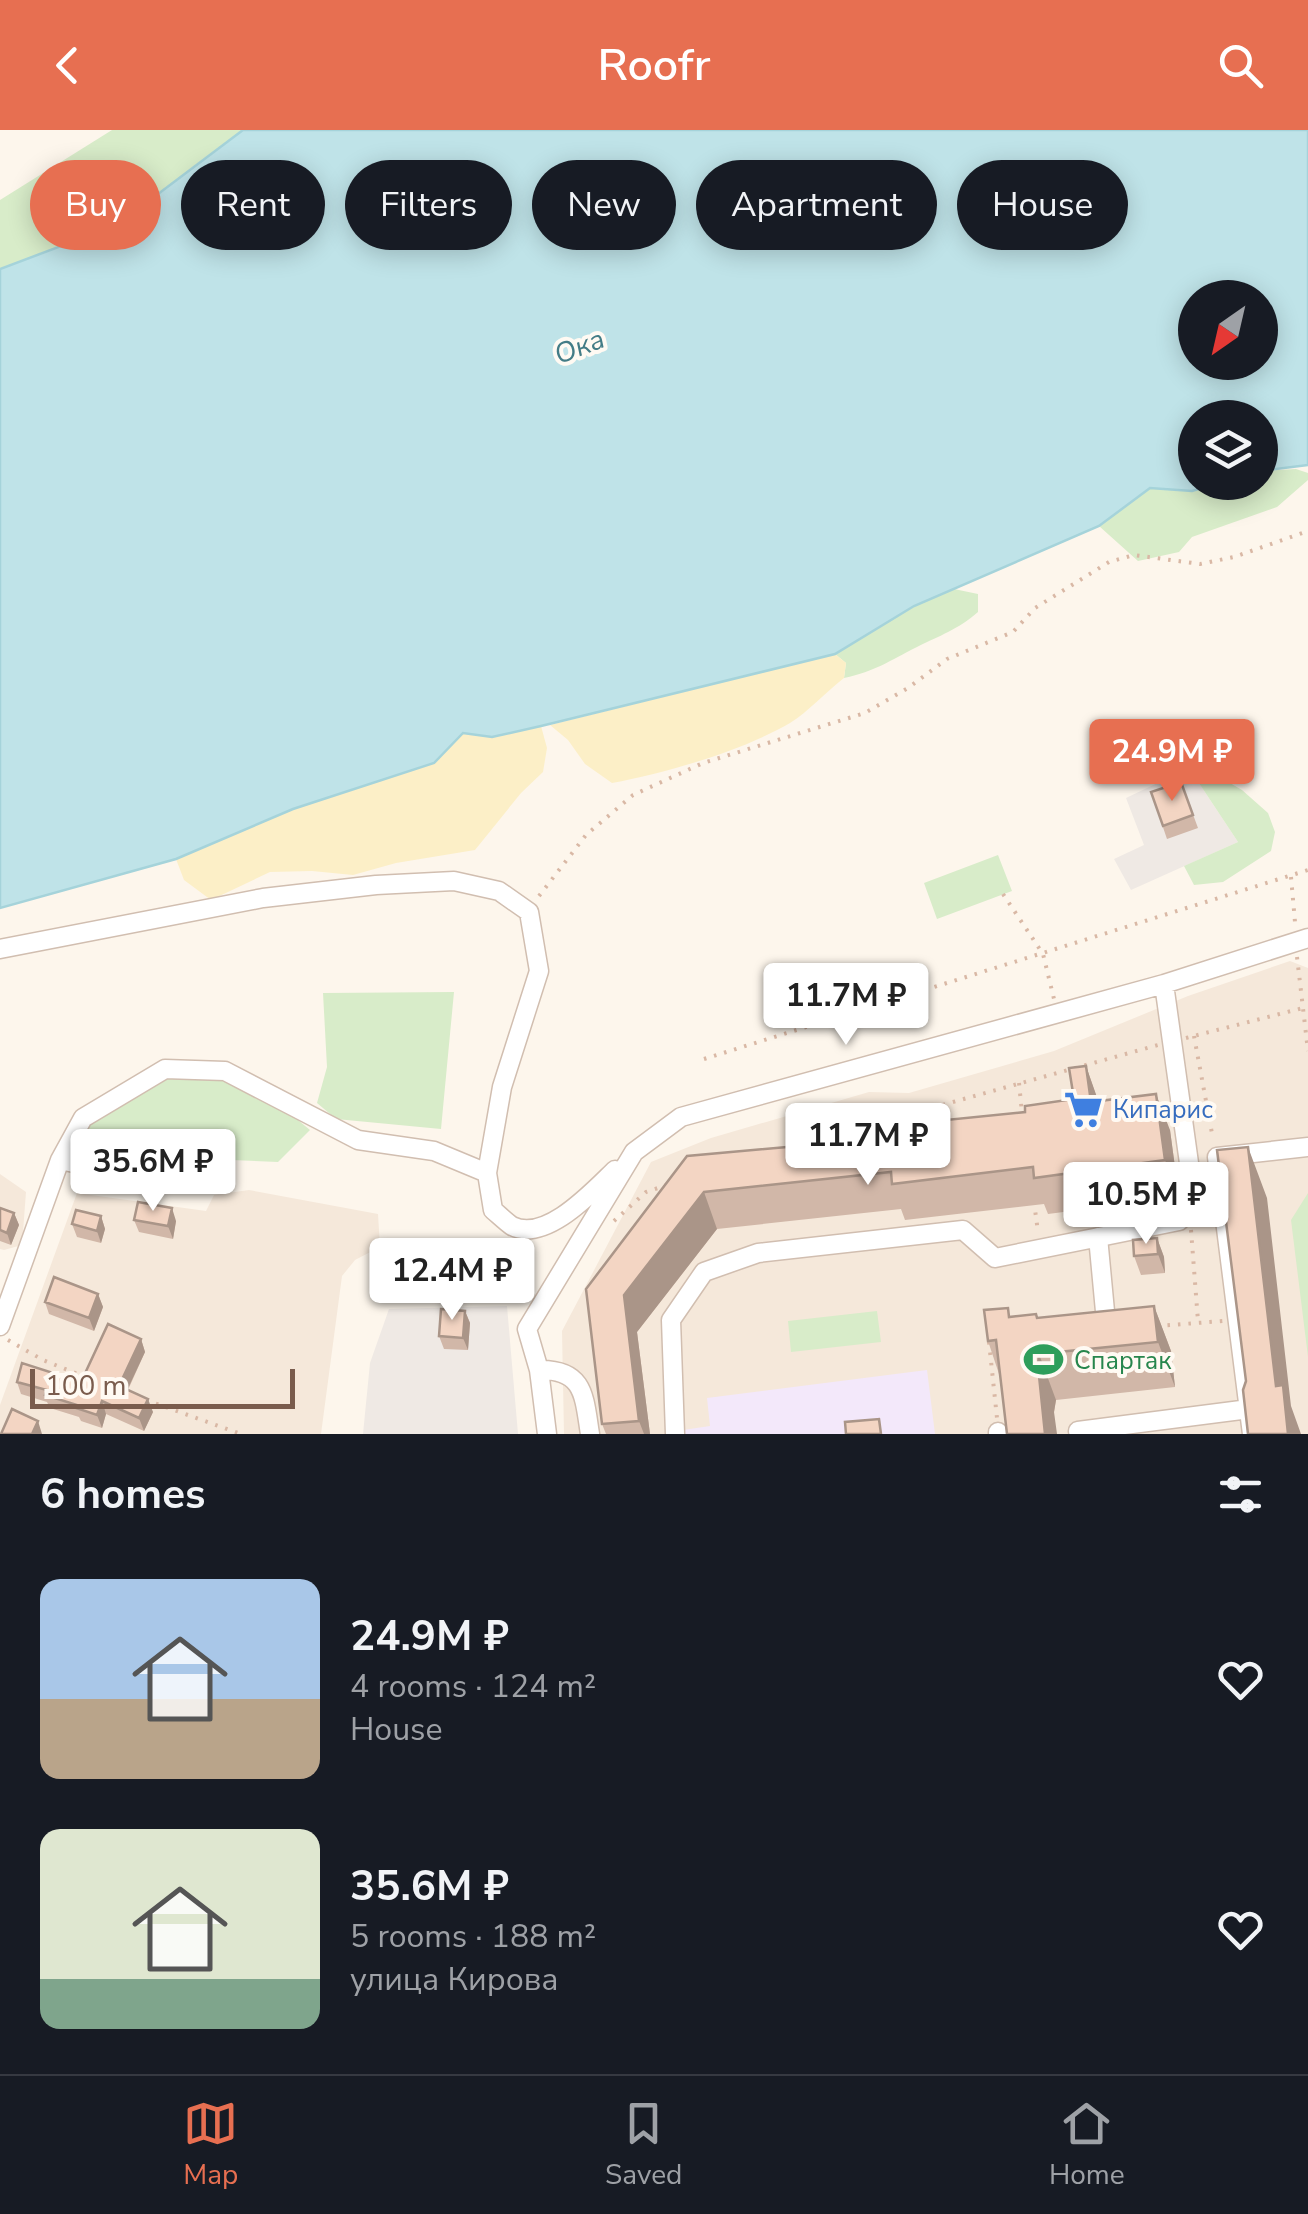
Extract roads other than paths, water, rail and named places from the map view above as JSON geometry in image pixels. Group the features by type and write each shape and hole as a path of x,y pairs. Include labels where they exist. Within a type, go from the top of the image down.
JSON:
{"street":[{"path":"0,950 263,898 454,882 499,891 528,912 539,971 502,1086 488,1173 493,1210 515,1228 540,1228 558,1220 634,1152 680,1118 1164,984 1302,940"},
{"path":"675,1434 671,1320 704,1272 758,1252 964,1230 995,1258 1179,1221 1195,1206 1164,984"},
{"path":"0,1326 60,1160 84,1118 165,1069 225,1071 358,1140 434,1151 488,1173"},
{"path":"1252,1434 1217,1157 1308,1146"},
{"path":"547,1434 539,1370 527,1329 634,1152"},
{"path":"60,1160 158,1181"},
{"path":"1070,1325 1106,1322 1098,1237"},
{"path":"539,1370 569,1374 580,1386 590,1434"},
{"path":"1078,1431 1249,1409"}],"water":[{"name":"Ока","path":"243,130 1308,130 1308,465 1278,469 1278,400 1178,400 1178,490 1150,488 1099,526 914,606 835,654 492,737 463,733 434,763 293,809 176,859 0,908 0,269 51,250 161,250 161,192 181,177 181,250 325,250 325,160 203,160"}],"place":[{"name":"Кипарис","path":"1083,1109"},
{"name":"Спартак","path":"1044,1360"}]}
